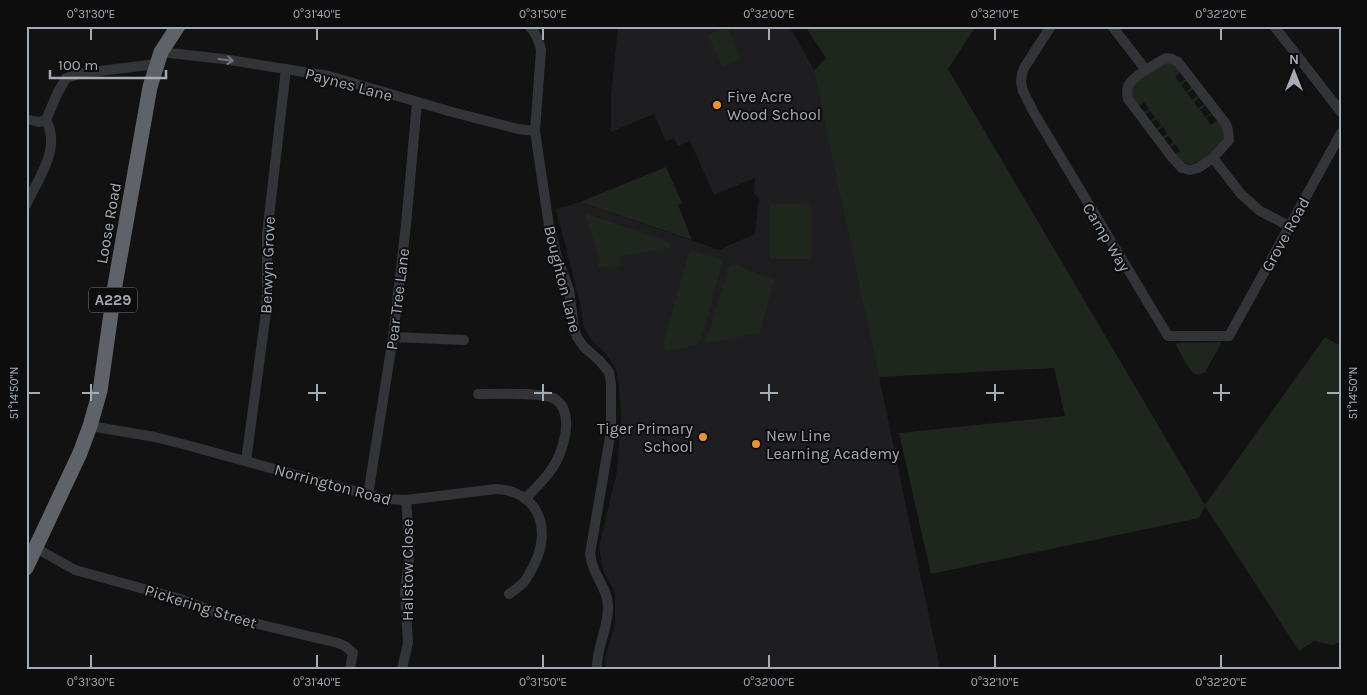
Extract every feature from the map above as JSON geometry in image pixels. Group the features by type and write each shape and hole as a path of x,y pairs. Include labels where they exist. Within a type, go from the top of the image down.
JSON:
{"highway":[{"name":"Loose Road","path":"27,565 80,453 100,391 121,251 148,95 158,58 178,26"}],"street":[{"name":"Camp Way","path":"1051,26 1022,74 1023,91 1034,113 1168,336 1229,336"},
{"path":"1112,26 1146,70"},
{"path":"1274,26 1341,112"},
{"name":"Boughton Lane","path":"531,27 538,38 541,50 535,131 549,226 557,257 569,290 576,337 600,361 608,372 611,384 611,431 590,554 592,566 607,596 608,607 597,669"},
{"name":"Paynes Lane","path":"46,120 66,78 158,58 223,59 329,76 480,120 535,131"},
{"path":"1166,58 1178,62 1226,124 1228,140 1213,158 1198,168 1190,170 1182,168 1128,99 1127,90 1130,83 1146,70 1166,58"},
{"name":"Berwyn Grove","path":"246,461 254,390 266,312 267,234 286,69"},
{"name":"Pear Tree Lane","path":"368,495 393,337 418,103"},
{"path":"26,119 39,122 46,120 51,139 46,165 26,205"},
{"name":"Grove Road","path":"1229,336 1341,133"},
{"path":"1213,158 1241,194 1260,211 1289,226"},
{"path":"393,337 464,340"},
{"path":"478,394 542,395 555,399 564,409 567,425 563,446 552,469 525,499 538,514 542,528 542,541 539,554 525,580 510,594"},
{"name":"Norrington Road","path":"90,426 155,437 384,499 406,500 496,489 509,491 525,499"},
{"name":"Halstow Close","path":"402,669 408,643 404,593 410,550 406,500"},
{"name":"Pickering Street","path":"36,548 80,571 177,598 226,616 345,646 352,653 350,669"}],"shaded area":[{"name":"New Line Learning Academy","path":"618,26 789,26 816,74 940,669 606,669 605,658 615,625 615,592 603,570 599,547 617,471 621,417 619,386 616,369 606,354 591,340 584,327 579,299 556,209 580,202 719,250 755,234 759,198 754,194 755,178 714,195 690,141 678,146 674,138 666,142 654,114 611,132 611,96"},
{"path":"805,26 976,26 948,69 1205,505 1325,337 1341,346 1341,642 1331,645 1314,641 1299,651 1205,506 1199,518 931,574 899,433 1065,416 1054,368 879,377 814,71 826,58"},
{"path":"728,27 741,59 722,67 708,35"},
{"path":"1164,61 1174,65 1181,72 1175,77 1180,83 1187,80 1181,85 1186,92 1192,87 1193,89 1187,93 1192,100 1199,95 1200,97 1194,102 1198,108 1206,105 1200,110 1205,117 1213,113 1206,118 1211,125 1218,120 1224,130 1222,143 1201,160 1192,164 1184,163 1174,155 1180,151 1175,144 1168,147 1173,142 1169,136 1162,140 1161,138 1167,134 1163,127 1156,132 1155,130 1161,125 1156,119 1150,124 1149,122 1155,117 1150,111 1143,116 1142,114 1149,109 1144,102 1137,107 1130,91 1131,85"},
{"path":"666,167 682,203 678,205 692,240 580,202"},
{"path":"811,203 811,259 770,259 770,204"},
{"path":"585,213 663,240 670,244 671,248 619,257 621,265 599,268 597,261 599,258"},
{"path":"693,251 723,260 699,343 693,346 666,351 663,345 688,255"},
{"path":"734,264 774,280 760,333 705,343 729,266"},
{"path":"1220,342 1221,344 1205,372 1199,374 1190,370 1176,345 1177,343"}],"place":[{"name":"Five Acre Wood School","path":"717,105"},
{"name":"Tiger Primary School","path":"703,437"},
{"name":"New Line Learning Academy","path":"756,444"}]}
